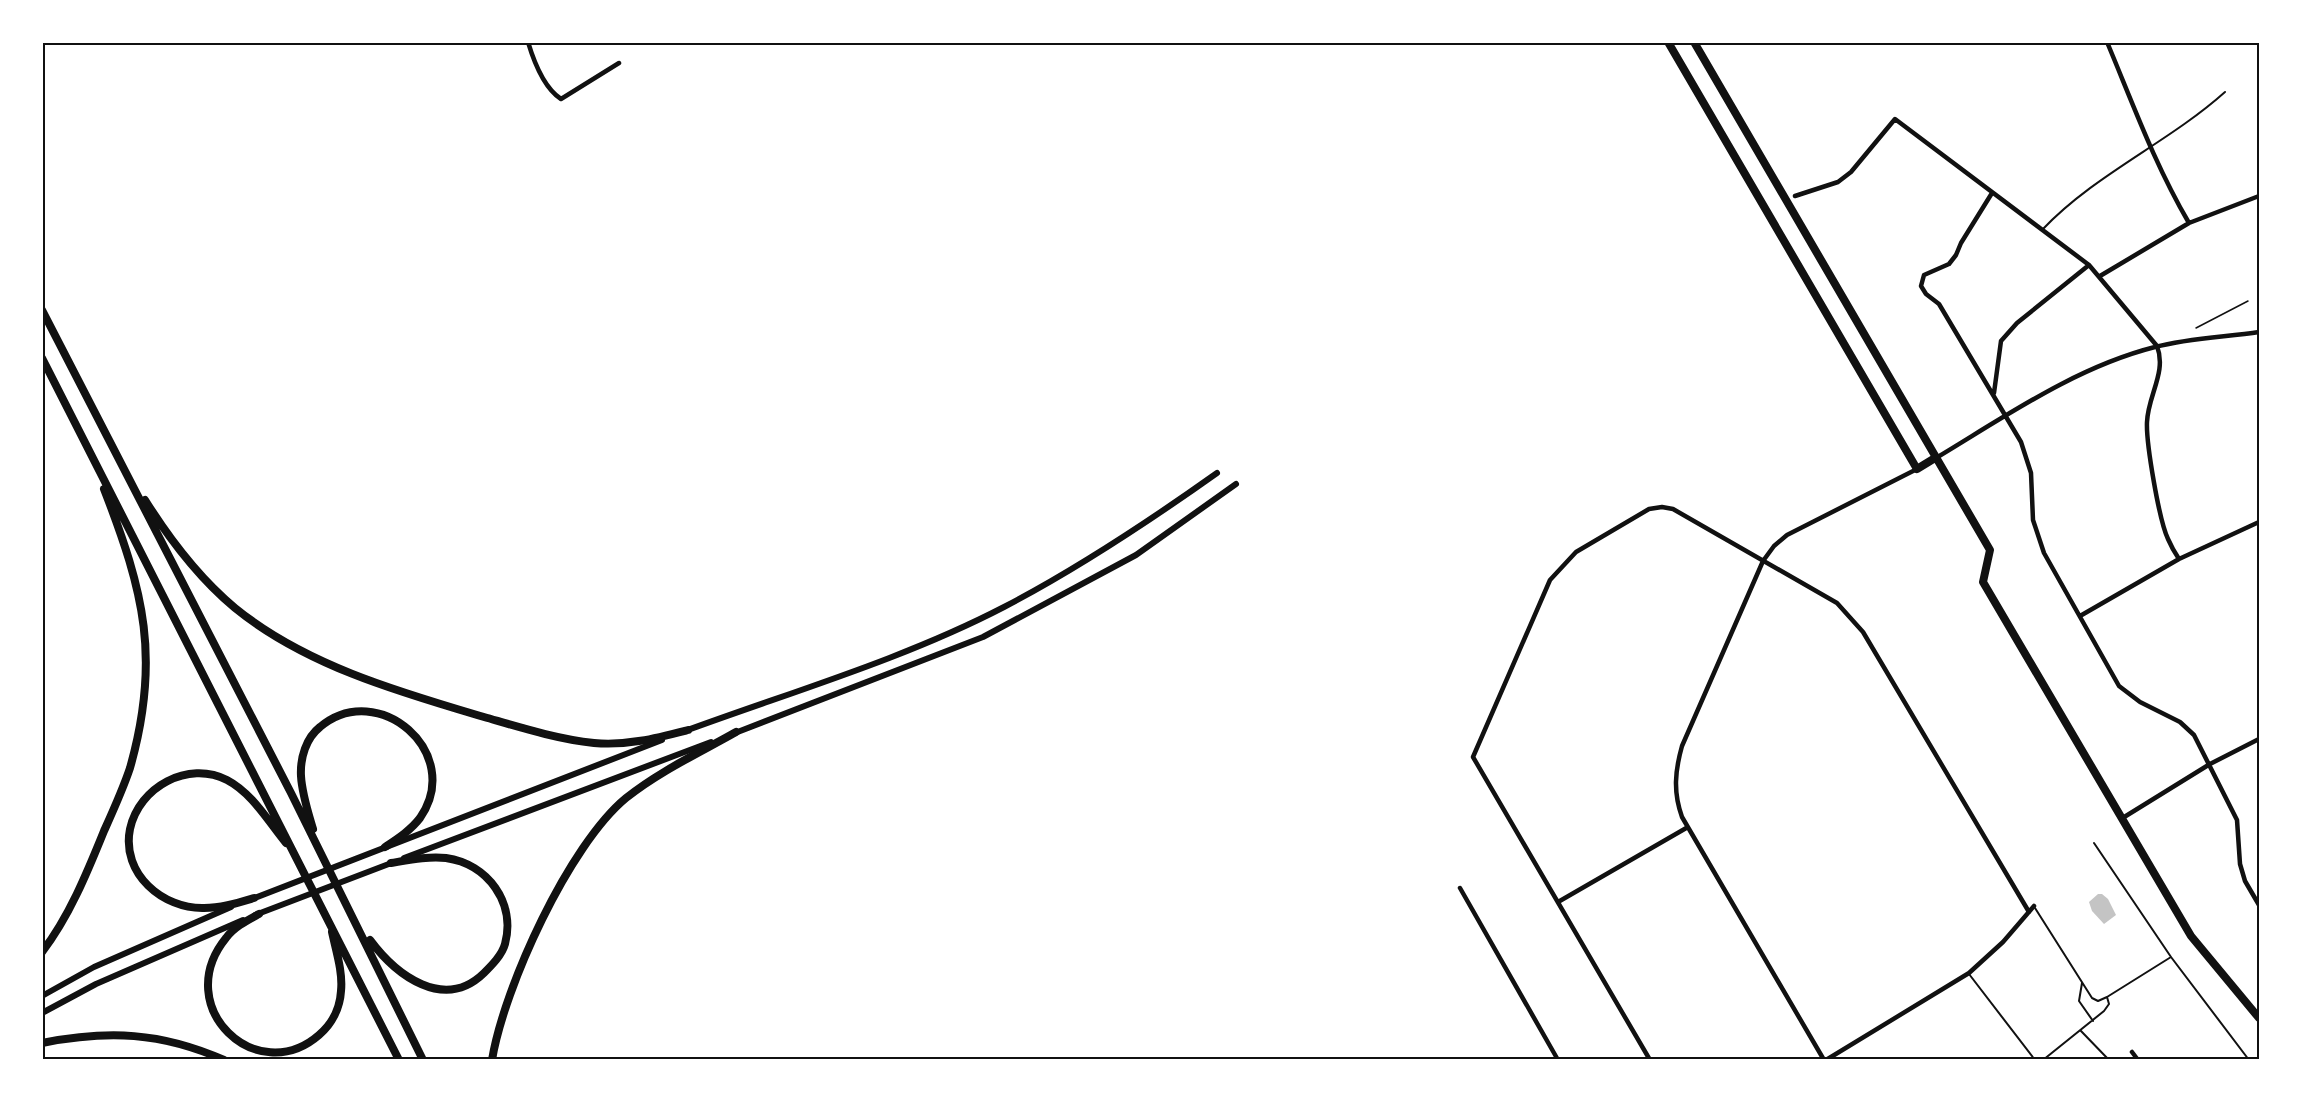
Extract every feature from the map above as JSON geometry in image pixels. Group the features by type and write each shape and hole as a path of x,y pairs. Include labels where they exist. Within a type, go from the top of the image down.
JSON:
{"highway":[{"path":"42,310 357,924 423,1060"},
{"path":"42,358 330,920 399,1060"},
{"path":"104,430 152,511 191,566 235,608 286,643 337,666 428,700 526,729 594,743 639,742 688,730"},
{"path":"42,952 74,900 129,770 142,717 147,672 145,634 133,570 86,444"},
{"path":"319,850 301,774 304,751 311,734 328,720 344,713 364,710 398,720 412,732 428,756 432,773 431,794 418,819 385,847"},
{"path":"492,1060 509,995 569,868 595,831 624,800 658,775 736,732"},
{"path":"254,898 222,907 202,908 164,899 146,885 135,867 129,848 130,829 138,811 151,794 165,782 185,774 204,773 227,780 254,802 297,857"},
{"path":"357,924 397,971 416,983 437,990 459,989 477,980 494,963 505,946 506,909 500,894 480,871 466,863 446,858 392,863"},
{"path":"259,914 227,936 212,958 206,986 212,1012 226,1030 242,1043 277,1054 310,1043 324,1031 335,1015 341,992 341,973 330,920"},
{"path":"42,1043 86,1034 136,1035 207,1053 224,1060"}],"main road":[{"path":"1668,42 1917,468 1935,458"},
{"path":"1694,42 1990,550 1983,582 2191,936 2259,1018"}],"street":[{"path":"528,42 533,58 552,94 561,99 619,63"},
{"path":"2107,42 2150,148 2189,223"},
{"path":"1795,196 1838,182 1851,172 1895,119 2089,265 2157,346 2161,357 2160,373 2150,406 2148,436 2162,519 2167,538 2179,559"},
{"path":"1992,193 1960,243 1956,255 1949,264 1924,275 1921,286 1926,294 1939,304 1994,393 2028,458 2033,520 2038,538 2119,686 2140,702 2187,727 2210,764 2237,820 2240,864 2245,881 2259,904"},
{"path":"2100,276 2189,223 2259,196"},
{"path":"1994,393 2001,341 2017,323 2089,265"},
{"path":"1935,458 2006,415 2108,361 2157,346 2259,332"},
{"path":"1917,468 1781,539 1763,561 1678,761 1675,789 1678,806 1825,1060 1969,973 2003,942 2034,906"},
{"path":"42,996 146,943 254,898 688,730 896,653 1003,608 1119,541 1216,473"},
{"path":"42,1013 96,984 259,914 983,637 1136,555 1236,484"},
{"path":"1650,1060 1473,757 1550,580 1576,552 1635,516 1655,507 1673,509 1837,603 1863,632 2029,912"},
{"path":"2080,616 2179,559 2259,522"},
{"path":"2121,819 2210,764 2259,739"},
{"path":"1558,902 1688,826"},
{"path":"1460,888 1558,1060"},
{"path":"2132,1053 2138,1060"}],"lane":[{"path":"2042,230 2064,207 2196,117 2225,92"},
{"path":"2094,843 2171,957 2249,1060"},
{"path":"2034,906 2092,998 2098,1001 2171,957"},
{"path":"1969,973 2035,1060"},
{"path":"2082,982 2079,1001 2093,1022"},
{"path":"2043,1060 2093,1022 2109,1004 2107,997"},
{"path":"2081,1031 2109,1060"}],"path":[{"path":"2196,328 2248,301"}],"building":[{"path":"2098,894 2108,899 2116,915 2104,924 2092,911 2089,902"}]}
